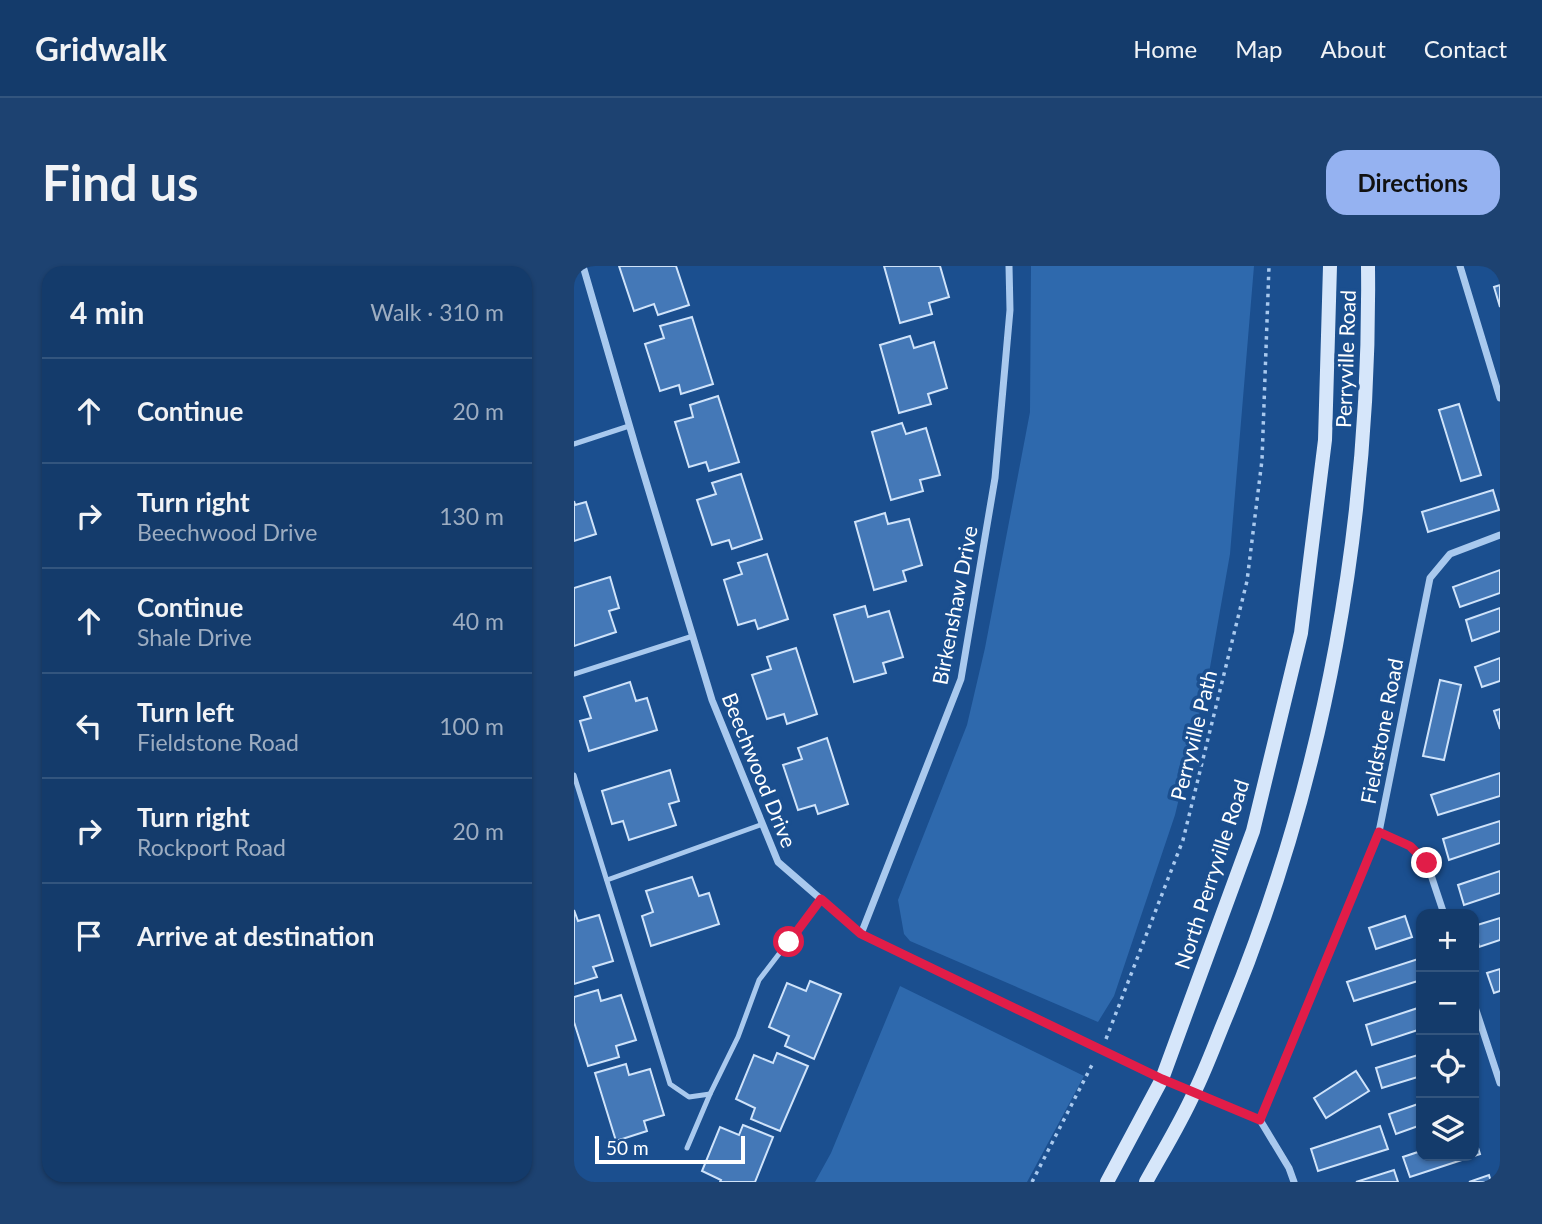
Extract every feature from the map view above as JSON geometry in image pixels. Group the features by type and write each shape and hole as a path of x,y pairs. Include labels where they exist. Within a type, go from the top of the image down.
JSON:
{"main road":[{"name":"Perryville Road","path":"1325,440 1330,266"},
{"name":"Perryville Road","path":"1195,1093 1246,970 1284,860 1320,723 1349,574 1363,454 1369,350 1368,266"},
{"name":"North Perryville Road","path":"1107,1182 1162,1079 1253,831 1301,633 1325,440"},
{"path":"1146,1182 1195,1093"}],"street":[{"name":"Beechwood Drive","path":"583,266 712,700 778,862 861,934 1162,1079 1260,1120"},
{"name":"Birkenshaw Drive","path":"861,934 961,679 995,478 1010,310 1009,266"},
{"path":"1460,266 1500,398"},
{"name":"Fieldstone Road","path":"1260,1120 1379,832 1430,578 1450,554 1500,535"},
{"path":"1379,832 1410,846 1427,863 1442,909"},
{"path":"1479,1019 1500,1083"},
{"path":"1260,1120 1289,1168 1294,1182"}],"lane":[{"path":"574,444 629,426"},
{"path":"574,674 693,636"},
{"path":"574,775 670,1084 689,1097 710,1094"},
{"path":"607,880 763,824"},
{"path":"687,1148 738,1037 759,980 821,899"}],"path":[{"name":"Perryville Path","path":"1032,1182 1101,1048 1183,840 1247,581 1262,460 1269,266"}],"shaded area":[{"path":"1031,266 1254,266 1230,554 1209,673 1175,815 1114,996 1098,1022 910,941 904,934 898,900 967,725 985,648 1030,412"},
{"path":"900,986 1084,1076 1027,1182 815,1182 831,1153"}],"building":[{"path":"619,266 676,266 689,305 658,315 654,304 634,311"},
{"path":"884,266 940,266 949,297 929,303 932,314 900,323"},
{"path":"1500,285 1500,307 1494,287"},
{"path":"692,317 713,384 681,394 679,385 660,391 645,344 664,338 660,326"},
{"path":"910,336 914,348 934,342 947,388 928,394 931,404 899,413 880,345"},
{"path":"718,396 739,462 709,471 706,462 689,467 675,422 693,417 690,405"},
{"path":"1459,404 1481,475 1461,481 1439,410"},
{"path":"902,423 906,434 926,428 940,475 920,480 923,491 891,500 872,432"},
{"path":"741,474 762,539 732,549 729,540 712,545 697,500 716,494 712,483"},
{"path":"1493,490 1499,510 1428,532 1422,512"},
{"path":"574,501 575,505 586,502 596,534 574,541"},
{"path":"885,513 888,524 909,519 922,565 903,571 906,581 874,590 855,522"},
{"path":"767,554 788,619 758,629 755,620 738,625 724,580 742,574 738,563"},
{"path":"1500,570 1500,593 1460,607 1453,587"},
{"path":"610,577 619,608 609,611 616,632 574,646 574,588"},
{"path":"865,606 868,617 889,611 903,657 883,663 886,673 854,682 834,615"},
{"path":"1500,608 1500,631 1472,641 1466,620"},
{"path":"796,648 817,714 787,724 784,714 767,719 752,675 771,669 767,657"},
{"path":"1500,658 1500,681 1482,687 1475,667"},
{"path":"1440,680 1461,685 1444,760 1423,756"},
{"path":"630,682 636,701 647,698 657,730 589,751 580,721 591,718 584,697"},
{"path":"1500,709 1500,729 1494,711"},
{"path":"827,738 848,804 818,814 815,805 798,810 783,765 802,759 798,748"},
{"path":"670,770 679,801 669,804 676,825 629,840 623,821 612,824 602,791"},
{"path":"1500,773 1500,796 1438,815 1431,795"},
{"path":"1500,821 1500,843 1449,860 1443,839"},
{"path":"1500,871 1500,893 1464,905 1458,885"},
{"path":"692,877 699,896 709,893 719,924 651,946 642,916 653,912 646,891"},
{"path":"574,910 578,921 599,915 613,961 593,967 597,977 574,984"},
{"path":"1405,916 1412,937 1376,949 1369,928"},
{"path":"1500,918 1500,940 1479,947 1479,924"},
{"path":"1416,960 1416,982 1354,1001 1347,982"},
{"path":"1500,969 1500,991 1494,993 1487,973"},
{"path":"810,981 841,994 814,1059 785,1046 789,1036 769,1027 787,983 806,991"},
{"path":"598,990 601,1001 621,995 636,1040 616,1046 619,1057 588,1066 574,1022 574,997"},
{"path":"1416,1009 1416,1031 1372,1045 1366,1025"},
{"path":"777,1053 808,1066 780,1131 751,1119 755,1108 736,1099 754,1055 773,1063"},
{"path":"1416,1056 1416,1078 1382,1088 1376,1068"},
{"path":"626,1064 629,1075 650,1069 664,1115 644,1121 647,1131 616,1141 595,1073"},
{"path":"1356,1071 1369,1091 1326,1118 1314,1098"},
{"path":"1416,1105 1416,1127 1396,1134 1389,1114"},
{"path":"743,1125 773,1137 755,1182 720,1182 721,1180 702,1171 720,1127 739,1135"},
{"path":"1380,1126 1388,1149 1318,1171 1311,1149"},
{"path":"1416,1153 1416,1161 1459,1161 1410,1177 1403,1157"},
{"path":"1394,1170 1398,1182 1356,1182"},
{"path":"1489,1175 1491,1182 1469,1182"}],"route":[{"path":"789,942 821,899 861,934 1162,1079 1260,1120 1379,832 1410,846 1427,863"}]}
